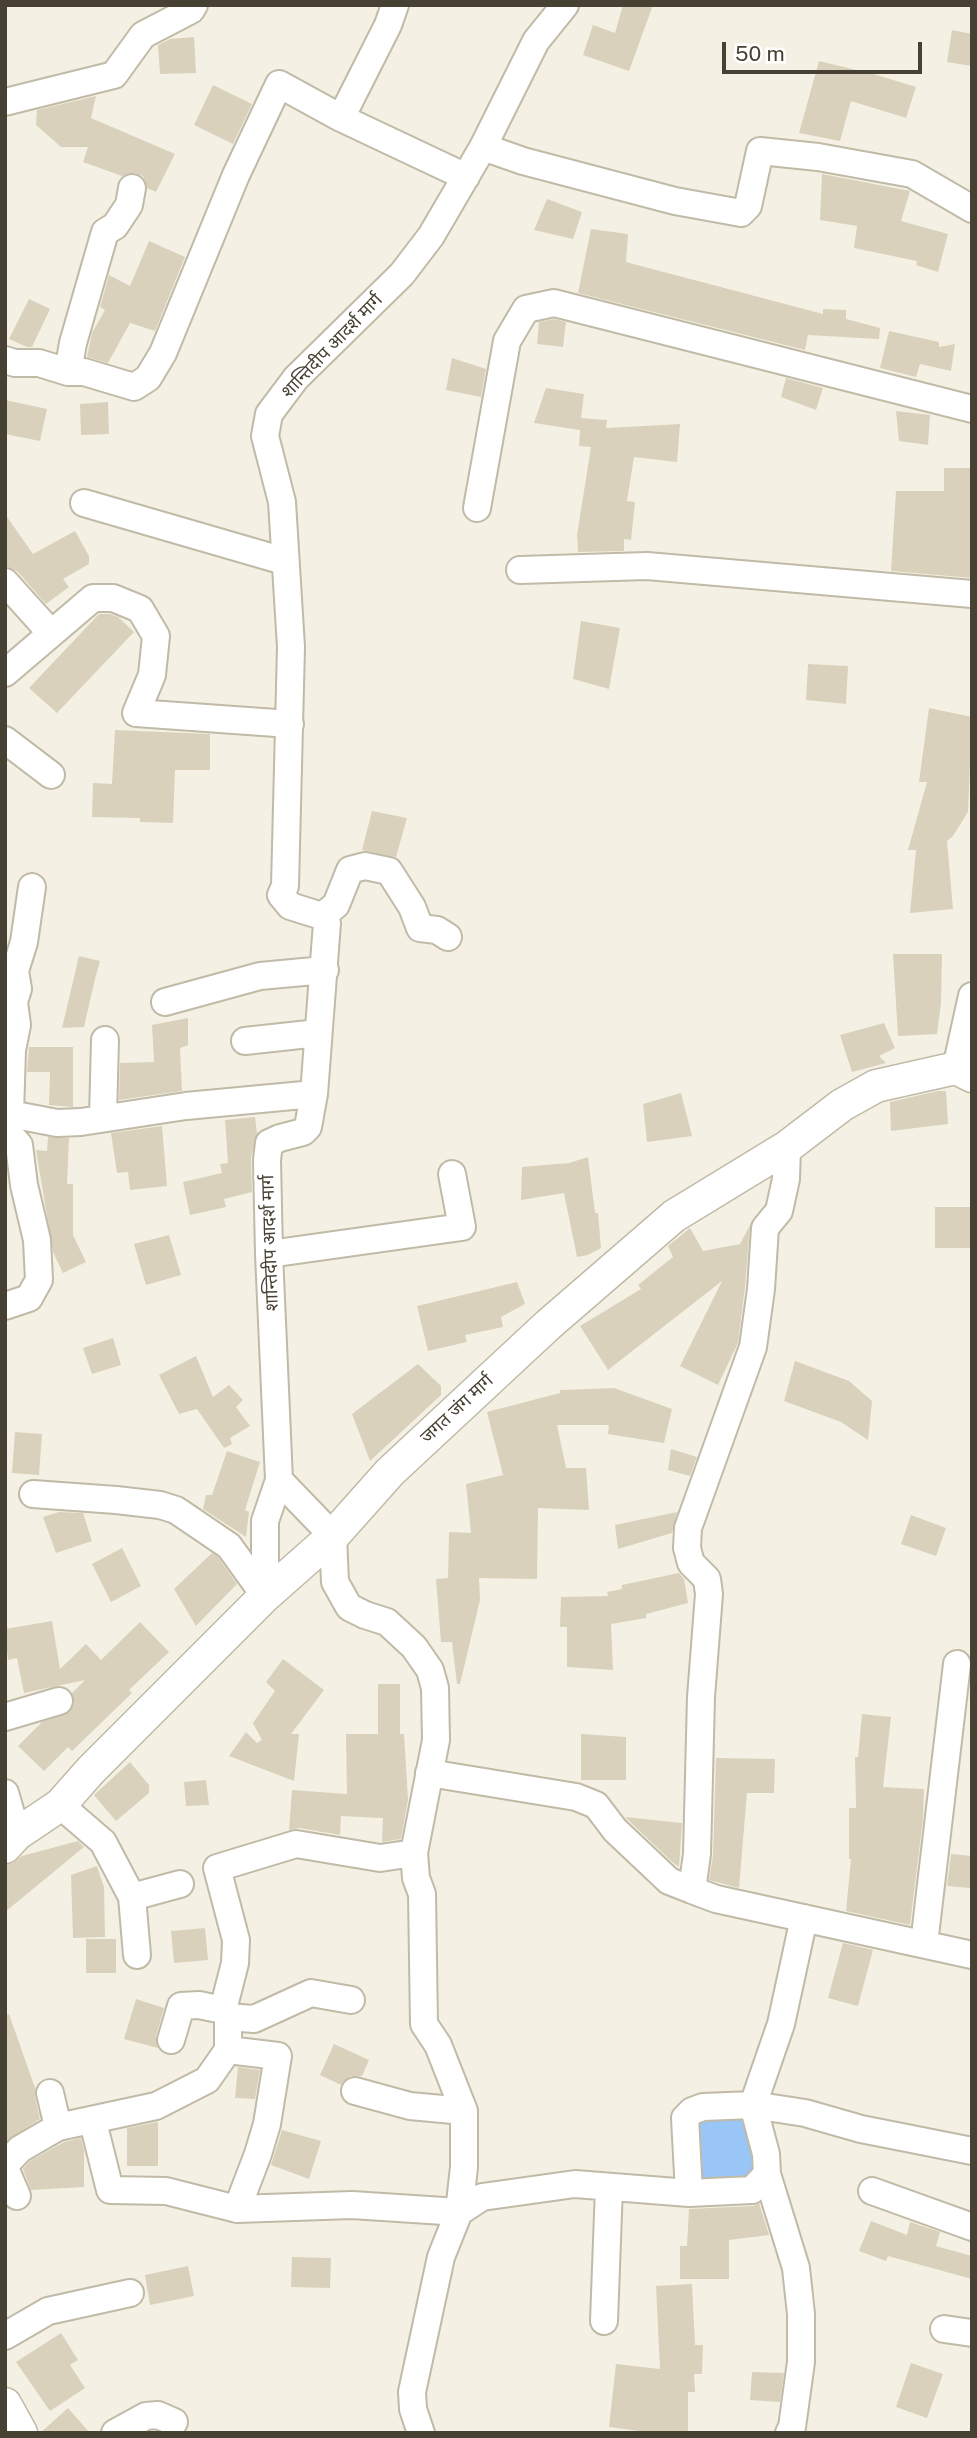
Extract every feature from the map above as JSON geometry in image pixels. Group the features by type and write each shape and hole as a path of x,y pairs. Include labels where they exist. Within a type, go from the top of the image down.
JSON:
{"street":[{"path":"5,102 114,75 143,35 191,10 194,5"},
{"path":"341,118 388,25 395,5"},
{"name":"शान्तिदीप आदर्श मार्ग","path":"265,1596 265,1521 279,1480 267,1160 269,1143 303,1132 308,1127 314,1094 327,923 322,916 290,906 281,895 285,886 291,647 282,502 265,436 269,414 296,378 402,274 432,236 483,147 536,41 565,5"},
{"path":"5,360 15,363 39,363 68,372 84,372 134,387 148,378 163,353 236,175 279,84 341,118 466,177"},
{"path":"483,147 523,161 674,201 741,213 748,206 760,151 818,156 912,174 972,209"},
{"path":"68,372 73,342 106,232 115,226 129,205 132,188"},
{"path":"477,508 507,341 526,309 554,303 972,409"},
{"path":"84,503 285,561"},
{"path":"520,570 647,566 972,594"},
{"path":"5,582 51,633"},
{"path":"5,673 93,598 113,598 140,609 156,636 152,675 136,713 290,724"},
{"path":"5,740 51,775"},
{"path":"322,916 336,905 350,870 365,866 389,871 412,907 420,928 437,930 448,937"},
{"path":"5,1306 29,1298 39,1280 37,1240 24,1185 19,1145 10,1135 8,1082 17,1025 14,1002 18,989 15,971 24,942 32,887"},
{"path":"165,1002 260,976 325,970"},
{"path":"964,1072 972,996"},
{"path":"245,1041 318,1033"},
{"path":"103,1117 105,1040"},
{"name":"जगत जंग मार्ग","path":"11,1840 60,1805 91,1770 265,1596 333,1535 390,1472 548,1325 674,1216 787,1147 842,1105 876,1086 964,1072"},
{"path":"10,1114 57,1123 81,1122 187,1106 314,1094"},
{"path":"692,1890 697,1854 701,1697 709,1594 706,1579 691,1563 687,1548 688,1528 753,1347 761,1289 765,1228 779,1210 786,1179 787,1147"},
{"path":"269,1254 461,1227 452,1174"},
{"path":"279,1480 333,1535 335,1582 349,1606 387,1622 414,1647 430,1671 435,1688 436,1740 414,1853 416,1878 422,1894 424,2024 438,2045 464,2111 464,2167 459,2212 441,2257 414,2373 412,2409 421,2433"},
{"path":"33,1494 116,1500 160,1505 176,1510 229,1546 265,1596"},
{"path":"924,1944 957,1664"},
{"path":"5,1717 59,1701"},
{"path":"429,1773 576,1797 596,1805 615,1830 668,1881 716,1899 972,1955"},
{"path":"5,1793 11,1840"},
{"path":"60,1805 103,1842 132,1897 137,1955"},
{"path":"17,2196 5,2167 20,2149 58,2127 93,2122 156,2106 207,2080 228,2050 226,2013 236,1963 236,1940 217,1868 296,1844 380,1858 414,1853"},
{"path":"132,1897 180,1885"},
{"path":"789,2433 801,2362 801,2314 796,2268 767,2174 766,2154 753,2105 781,2024 804,1918"},
{"path":"171,2040 181,2006 199,2005 254,2019 311,1993 351,2000"},
{"path":"228,2050 278,2056 267,2124 237,2210"},
{"path":"355,2091 410,2106 464,2111"},
{"path":"50,2093 58,2127"},
{"path":"689,2193 685,2118 692,2111 703,2107 753,2105 804,2113 861,2129 972,2151"},
{"path":"93,2122 110,2189 166,2191 237,2210 352,2205 459,2212 482,2197 575,2184 689,2193 752,2190 767,2174"},
{"path":"604,2321 608,2187"},
{"path":"873,2191 972,2227"},
{"path":"5,2336 48,2311 130,2293"},
{"path":"944,2329 972,2333"},
{"path":"5,2404 21,2433"},
{"path":"115,2433 146,2416 158,2416 174,2422"}],"water":[{"path":"742,2113 756,2168 753,2177 714,2182 696,2179 690,2123 705,2115"}],"building":[{"path":"623,5 653,5 629,71 583,55 593,25 615,33"},
{"path":"952,30 972,34 972,66 947,62"},
{"path":"194,37 196,73 160,74 158,45 170,39"},
{"path":"819,61 916,87 906,118 851,101 840,141 799,133"},
{"path":"213,85 252,104 233,144 194,125"},
{"path":"96,96 91,118 175,154 156,192 147,188 143,176 135,173 122,176 83,162 88,147 61,147 36,125 37,110"},
{"path":"822,174 910,191 901,221 948,234 938,272 916,265 917,261 854,248 857,226 820,220"},
{"path":"547,199 582,212 573,239 534,230"},
{"path":"591,229 628,234 626,262 823,314 823,309 846,310 846,319 880,328 879,339 808,335 805,350 578,293"},
{"path":"149,241 185,257 155,331 130,323 108,363 87,357 92,333 105,310 100,307 109,275 130,286"},
{"path":"29,299 50,309 32,347 9,339"},
{"path":"554,319 566,322 563,347 537,344 539,322"},
{"path":"889,331 939,342 939,347 955,344 951,371 920,364 916,377 880,368"},
{"path":"452,358 486,369 481,397 446,390"},
{"path":"786,378 823,388 816,410 781,397"},
{"path":"546,388 584,394 581,418 607,420 606,428 680,424 677,462 634,457 627,501 635,502 631,540 624,539 624,551 578,552 577,535 591,447 579,446 580,430 534,423"},
{"path":"5,400 47,409 40,441 5,434"},
{"path":"108,402 109,434 81,435 80,404"},
{"path":"896,411 930,415 928,445 899,441"},
{"path":"944,468 972,468 972,578 891,571 896,491 944,491"},
{"path":"5,514 33,554 75,531 89,556 89,564 63,579 69,587 46,604 17,571 5,567"},
{"path":"99,614 118,617 134,632 57,713 29,688"},
{"path":"581,621 620,628 609,689 573,679"},
{"path":"808,664 848,666 846,704 806,700"},
{"path":"929,708 972,717 968,812 947,841 953,909 910,913 916,850 908,850 927,782 919,782"},
{"path":"115,730 210,734 210,770 175,770 173,823 140,822 140,818 92,817 93,783 112,784"},
{"path":"372,811 407,818 396,857 362,850"},
{"path":"893,954 942,954 937,1034 898,1036"},
{"path":"79,956 100,961 84,1027 62,1028"},
{"path":"188,1018 188,1045 180,1048 182,1091 119,1100 120,1063 154,1062 152,1025"},
{"path":"884,1023 895,1048 879,1056 886,1063 852,1072 840,1035"},
{"path":"29,1047 73,1047 73,1107 49,1105 50,1072 27,1072"},
{"path":"946,1091 948,1124 891,1131 890,1102"},
{"path":"681,1093 692,1136 647,1142 643,1104"},
{"path":"255,1117 257,1133 251,1158 252,1192 224,1199 226,1207 190,1215 183,1182 222,1173 220,1164 228,1163 225,1120"},
{"path":"162,1126 167,1186 130,1190 128,1172 117,1173 111,1133"},
{"path":"48,1137 69,1138 67,1184 73,1184 73,1235 86,1262 63,1273 53,1252 36,1150 47,1151"},
{"path":"588,1157 601,1248 577,1257 564,1193 521,1200 522,1167 569,1163"},
{"path":"935,1207 970,1207 970,1248 935,1248"},
{"path":"750,1225 738,1343 718,1385 680,1366 722,1281 608,1370 580,1326 641,1289 638,1285 673,1257 668,1246 690,1228 703,1251 740,1244"},
{"path":"169,1235 181,1275 146,1285 134,1244"},
{"path":"517,1282 525,1304 501,1317 503,1327 465,1335 467,1342 428,1351 417,1306"},
{"path":"113,1338 121,1365 92,1374 83,1348"},
{"path":"196,1356 213,1397 229,1385 243,1400 236,1407 250,1426 230,1438 232,1444 224,1448 197,1409 179,1414 159,1375"},
{"path":"795,1361 849,1381 872,1401 868,1440 841,1422 784,1401"},
{"path":"418,1364 441,1386 441,1395 370,1461 352,1414"},
{"path":"614,1388 672,1409 664,1443 608,1434 609,1425 557,1425 566,1468 586,1468 589,1510 538,1508 537,1579 479,1578 480,1600 460,1684 457,1684 452,1642 441,1642 436,1579 448,1578 449,1532 471,1533 466,1484 503,1475 487,1412 560,1393 560,1390"},
{"path":"15,1432 42,1434 39,1475 12,1473"},
{"path":"671,1449 697,1457 690,1476 668,1470"},
{"path":"227,1451 260,1462 245,1510 249,1512 246,1537 203,1509 206,1495 212,1495"},
{"path":"59,1512 83,1513 92,1541 56,1553 43,1517"},
{"path":"677,1512 672,1533 618,1549 615,1525"},
{"path":"911,1515 946,1528 936,1556 901,1544"},
{"path":"122,1548 141,1586 111,1602 92,1564"},
{"path":"212,1553 218,1557 237,1584 196,1626 174,1589"},
{"path":"679,1573 684,1579 688,1603 646,1614 646,1618 611,1624 613,1670 567,1667 567,1627 560,1627 561,1597 608,1596 607,1592 622,1589 622,1585"},
{"path":"52,1621 60,1669 86,1644 101,1660 140,1622 169,1652 129,1690 132,1693 72,1751 68,1747 44,1771 18,1746 42,1722 70,1712 74,1704 72,1693 85,1680 24,1693 17,1658 8,1660 5,1629"},
{"path":"283,1659 324,1690 291,1734 299,1734 294,1781 229,1756 246,1732 257,1743 262,1740 253,1723 275,1691 266,1682"},
{"path":"378,1684 400,1684 400,1734 404,1734 408,1800 401,1839 382,1842 383,1818 341,1816 340,1835 299,1828 289,1830 292,1790 347,1794 346,1734 378,1734"},
{"path":"862,1714 891,1717 883,1787 924,1789 910,1925 846,1911 851,1859 849,1808 856,1808 855,1757 858,1757"},
{"path":"581,1734 626,1737 626,1780 581,1780"},
{"path":"716,1758 775,1759 774,1793 747,1793 739,1888 709,1880 713,1855"},
{"path":"130,1762 149,1785 149,1793 116,1821 94,1795"},
{"path":"206,1780 209,1805 186,1806 184,1782"},
{"path":"625,1817 682,1823 679,1867 671,1861"},
{"path":"78,1841 84,1847 5,1912 5,1865 22,1856"},
{"path":"951,1854 972,1856 970,1888 947,1886"},
{"path":"97,1866 104,1887 105,1937 73,1938 71,1875"},
{"path":"205,1928 208,1960 174,1963 171,1931"},
{"path":"86,1939 116,1939 116,1973 86,1973"},
{"path":"843,1943 873,1950 858,2006 828,1998"},
{"path":"136,1999 164,2008 156,2036 158,2048 124,2039"},
{"path":"9,2014 35,2088 40,2119 5,2142 5,2015"},
{"path":"334,2044 369,2060 362,2076 350,2076 341,2085 320,2075"},
{"path":"238,2067 260,2070 255,2099 235,2098"},
{"path":"158,2122 158,2166 127,2166 127,2128"},
{"path":"282,2130 321,2141 309,2179 271,2165"},
{"path":"81,2138 84,2150 84,2187 31,2190 23,2169 30,2161 64,2142"},
{"path":"759,2203 769,2235 729,2240 729,2279 680,2279 680,2246 687,2246 689,2209 753,2206"},
{"path":"871,2221 907,2235 910,2222 940,2232 936,2246 972,2256 972,2279 888,2256 886,2261 859,2251"},
{"path":"292,2257 331,2258 330,2288 291,2287"},
{"path":"188,2266 194,2296 150,2305 145,2275"},
{"path":"692,2284 695,2345 703,2345 702,2374 694,2374 695,2392 688,2392 688,2433 655,2433 609,2427 616,2364 660,2369 656,2286"},
{"path":"61,2333 78,2360 70,2365 85,2388 50,2411 16,2362"},
{"path":"911,2363 943,2374 927,2418 896,2407"},
{"path":"752,2372 784,2373 780,2402 750,2400"},
{"path":"68,2408 90,2433 40,2433"}]}
